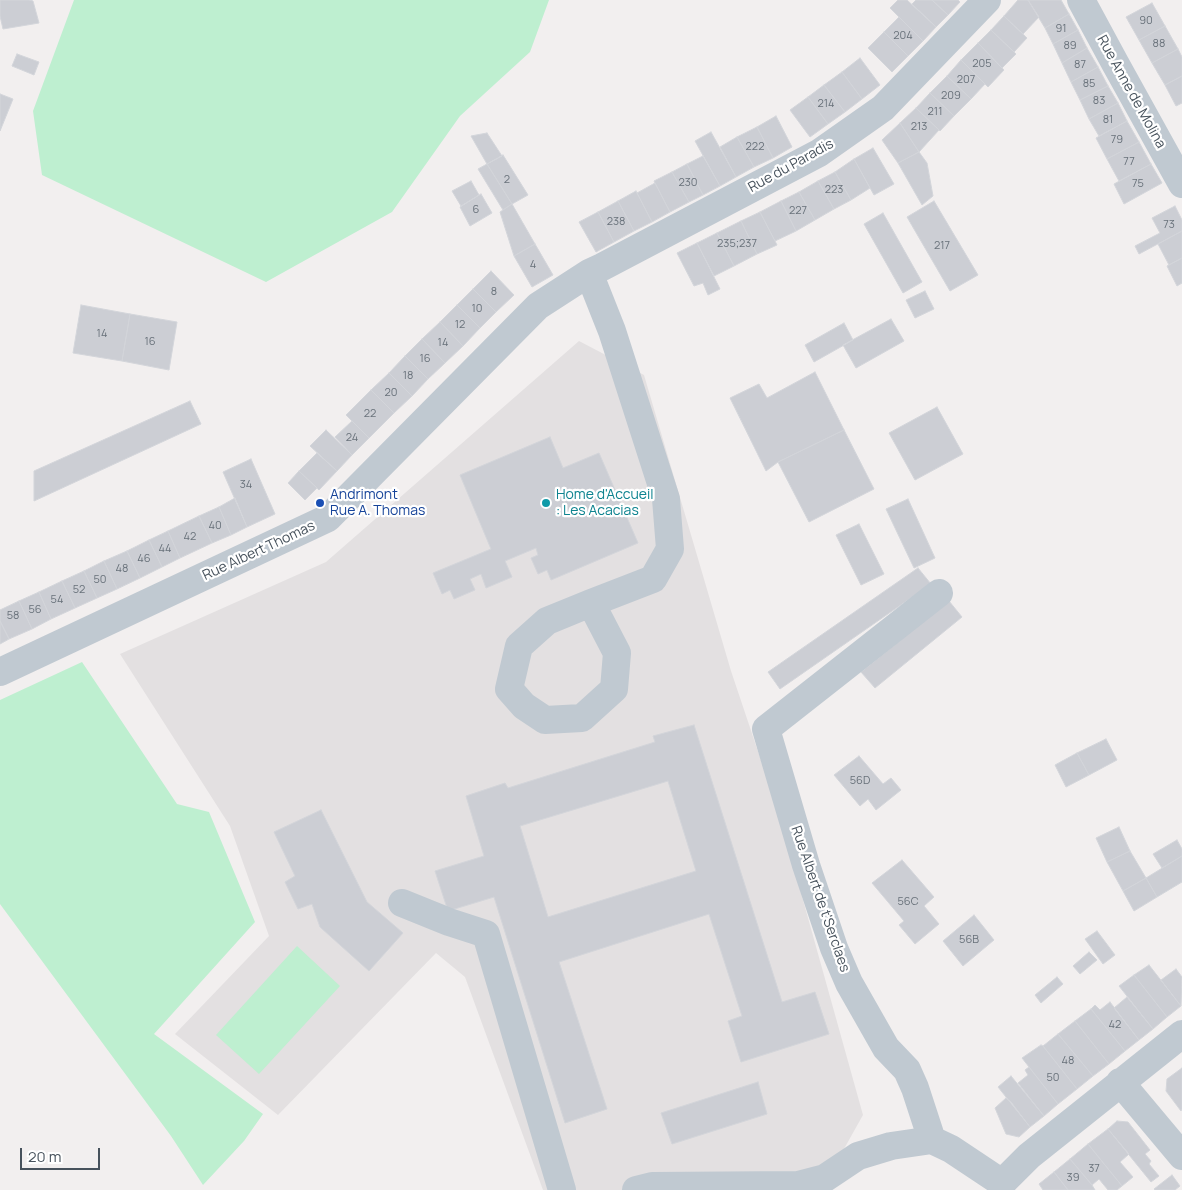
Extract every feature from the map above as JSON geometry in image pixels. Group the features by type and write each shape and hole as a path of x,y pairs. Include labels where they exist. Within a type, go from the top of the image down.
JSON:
{"street":[{"name":"Rue du Paradis","path":"596,270 819,153 883,108 988,0"},
{"name":"Rue Anne de Molina","path":"1081,0 1182,184"},
{"path":"590,603 617,653 614,689 582,718 545,720 524,706 509,689 519,646 547,621 590,603 653,579 670,550 666,499 612,330 596,270"},
{"name":"Rue Albert Thomas","path":"0,672 328,518 538,306 596,270"},
{"name":"Rue Albert de t'Serclaes","path":"932,1140 907,1070 886,1048 849,983 834,948 806,865 766,729 939,593"},
{"path":"402,903 449,922 486,934 562,1190"},
{"path":"636,1190 652,1186 798,1185 825,1178 858,1156 891,1146 932,1140 951,1149 1002,1187 1029,1156 1182,1034"},
{"path":"1120,1082 1182,1156"}],"shaded area":[{"path":"579,341 644,375 731,671 779,814 863,1115 840,1156 808,1176 628,1190 543,1190 465,977 436,953 278,1115 175,1034 269,936 230,826 120,654 326,562"}],"green space":[{"path":"74,0 549,0 530,52 460,116 392,212 266,282 42,175 33,111"},
{"path":"82,662 177,804 209,812 255,922 154,1034 263,1114 244,1141 203,1185 171,1136 0,904 0,700"},
{"path":"297,946 340,986 259,1074 216,1035"}],"building":[{"path":"0,0 33,1 39,23 3,29 0,16"},
{"path":"898,0 907,0 936,27 923,41 890,8"},
{"path":"916,0 932,0 948,15 936,27 912,4"},
{"path":"932,0 958,0 960,2 948,15"},
{"path":"1018,0 1028,0 1039,17 1023,34 1004,16"},
{"path":"1028,0 1061,0 1069,14 1045,28"},
{"path":"1152,3 1165,26 1139,40 1126,17"},
{"path":"1069,14 1078,30 1053,44 1045,28"},
{"path":"1004,16 1027,38 1014,52 991,30"},
{"path":"899,17 923,41 908,56 884,32"},
{"path":"1165,26 1178,49 1152,63 1139,40"},
{"path":"991,30 1016,54 1002,68 978,43"},
{"path":"1078,30 1087,48 1062,63 1053,44"},
{"path":"884,32 908,56 892,72 868,48"},
{"path":"978,43 1004,70 988,87 961,60"},
{"path":"1087,48 1098,67 1071,82 1062,63"},
{"path":"1178,49 1182,57 1182,76 1165,85 1152,63"},
{"path":"17,54 39,62 34,75 12,66"},
{"path":"860,58 880,85 862,99 842,72"},
{"path":"961,60 985,84 971,99 947,76"},
{"path":"1098,67 1108,86 1080,100 1071,82"},
{"path":"842,72 862,99 845,112 824,85"},
{"path":"947,76 971,99 954,116 930,93"},
{"path":"1182,76 1182,103 1176,106 1165,85"},
{"path":"824,85 845,112 828,124 808,97"},
{"path":"1108,86 1118,103 1089,119 1080,100"},
{"path":"930,93 954,116 940,131 916,108"},
{"path":"0,94 13,99 0,131"},
{"path":"808,97 828,124 810,137 790,110"},
{"path":"1118,103 1127,121 1099,136 1089,119"},
{"path":"916,108 939,130 919,152 900,123"},
{"path":"776,116 792,147 773,158 757,127"},
{"path":"1127,121 1139,142 1107,159 1096,138"},
{"path":"900,123 919,152 898,163 882,140"},
{"path":"757,127 773,158 754,167 737,137"},
{"path":"711,132 736,177 720,186 695,141"},
{"path":"487,133 502,156 487,164 471,136"},
{"path":"737,137 754,167 736,177 720,147"},
{"path":"1139,142 1151,164 1119,181 1107,159"},
{"path":"873,148 894,184 874,195 854,159"},
{"path":"919,152 927,163 933,196 922,205 898,163"},
{"path":"503,155 528,195 512,204 487,164"},
{"path":"703,156 720,186 703,195 687,164"},
{"path":"854,159 870,188 851,200 835,172"},
{"path":"487,164 512,204 503,210 478,169"},
{"path":"687,164 703,195 689,202 672,172"},
{"path":"1151,164 1162,183 1124,204 1114,184"},
{"path":"672,172 689,202 670,212 654,181"},
{"path":"835,172 851,200 834,209 818,181"},
{"path":"471,181 479,195 461,206 452,191"},
{"path":"818,181 834,209 815,220 799,192"},
{"path":"655,183 670,212 652,222 637,193"},
{"path":"636,191 652,222 634,231 618,201"},
{"path":"799,192 815,220 796,231 781,201"},
{"path":"481,194 492,213 470,226 460,207"},
{"path":"618,201 634,231 614,242 598,212"},
{"path":"781,201 796,231 775,241 760,212"},
{"path":"934,201 978,275 950,291 907,217"},
{"path":"512,204 535,244 514,256 500,212"},
{"path":"1175,206 1182,220 1182,231 1139,254 1135,246 1160,233 1152,218"},
{"path":"598,212 614,242 596,252 579,222"},
{"path":"760,212 777,245 757,254 741,221"},
{"path":"883,213 922,282 903,293 864,224"},
{"path":"741,221 757,254 734,266 717,233"},
{"path":"1182,231 1182,258 1169,265 1158,244"},
{"path":"717,233 734,266 714,276 697,243"},
{"path":"697,243 720,289 708,295 703,283 694,286 677,253"},
{"path":"535,244 553,275 532,287 514,256"},
{"path":"1182,258 1182,283 1177,286 1167,266"},
{"path":"491,271 514,295 496,312 473,289"},
{"path":"473,289 496,312 480,328 457,305"},
{"path":"925,291 934,309 915,318 906,300"},
{"path":"81,305 130,314 122,361 73,353"},
{"path":"457,305 480,328 463,346 440,322"},
{"path":"130,314 177,322 169,370 122,361"},
{"path":"891,319 904,341 856,368 843,345"},
{"path":"440,322 463,346 445,363 422,339"},
{"path":"844,323 853,340 814,362 805,345"},
{"path":"422,339 445,363 428,379 405,356"},
{"path":"405,356 428,379 412,396 389,373"},
{"path":"815,372 844,430 778,462 766,471 730,398 759,384 767,398"},
{"path":"389,373 412,396 394,413 371,390"},
{"path":"371,390 394,413 369,438 346,415"},
{"path":"190,401 201,424 34,501 34,471"},
{"path":"937,407 963,454 915,480 889,433"},
{"path":"352,421 369,438 352,455 335,437"},
{"path":"326,430 352,455 337,471 310,446"},
{"path":"844,430 874,489 809,522 778,462"},
{"name":"Home d'Accueil : Les Acacias","path":"550,437 563,468 599,453 638,543 551,580 547,570 538,574 531,558 538,555 536,548 505,561 512,577 486,588 481,574 470,579 475,590 454,599 450,590 442,594 433,573 491,549 460,475"},
{"path":"317,453 337,471 319,490 299,471"},
{"path":"251,459 275,514 247,527 223,472"},
{"path":"299,471 317,488 305,500 288,483"},
{"path":"235,498 247,527 231,535 219,507"},
{"path":"908,499 935,558 914,568 886,509"},
{"path":"219,507 231,535 212,543 199,516"},
{"path":"199,516 212,543 180,558 168,531"},
{"path":"859,524 884,574 861,585 836,535"},
{"path":"168,531 180,558 162,567 149,540"},
{"path":"149,540 162,567 140,578 127,551"},
{"path":"127,551 140,578 117,589 104,561"},
{"path":"104,561 117,589 97,598 84,571"},
{"path":"918,568 931,584 780,689 768,672"},
{"path":"84,571 97,598 75,608 62,581"},
{"path":"62,581 75,608 51,619 39,592"},
{"path":"39,592 51,619 32,629 19,601"},
{"path":"19,601 32,629 9,639 0,621 0,610"},
{"path":"949,601 962,617 875,688 861,672"},
{"path":"0,621 9,639 0,644"},
{"path":"694,725 782,1002 815,992 829,1034 741,1062 728,1021 742,1016 709,914 559,962 607,1109 565,1123 494,897 448,911 435,871 484,856 466,796 505,783 508,788 655,742 653,736","holes":["668,781 696,871 548,917 520,826"]},
{"path":"1106,739 1117,760 1089,775 1077,753"},
{"path":"1077,753 1089,775 1066,787 1055,765"},
{"path":"859,756 883,784 891,778 901,790 876,810 868,799 860,806 834,775"},
{"path":"321,810 367,902 403,933 369,971 320,927 312,904 298,909 285,882 295,876 274,832"},
{"path":"1119,827 1130,851 1107,862 1096,838"},
{"path":"1177,840 1182,849 1182,856 1162,868 1153,854"},
{"path":"1130,851 1146,878 1123,891 1107,862"},
{"path":"1182,856 1182,882 1157,897 1146,878"},
{"path":"902,860 934,897 924,906 939,924 915,944 899,925 904,921 872,883"},
{"path":"1146,878 1157,897 1134,911 1123,891"},
{"path":"974,915 994,940 963,966 943,941"},
{"path":"1097,931 1115,955 1103,964 1085,939"},
{"path":"1089,952 1097,960 1080,974 1073,966"},
{"path":"1149,965 1181,1006 1167,1017 1134,975"},
{"path":"1176,969 1182,977 1181,1006 1161,980"},
{"path":"1134,975 1167,1017 1153,1029 1119,986"},
{"path":"1057,977 1063,984 1041,1003 1035,995"},
{"path":"1127,997 1153,1029 1139,1040 1114,1008"},
{"path":"1110,1002 1139,1040 1125,1051 1091,1009 1095,1005 1100,1010"},
{"path":"1091,1009 1125,1051 1109,1064 1075,1021"},
{"path":"1075,1021 1109,1064 1093,1076 1058,1034"},
{"path":"1058,1034 1093,1076 1077,1089 1043,1046"},
{"path":"1041,1045 1077,1089 1058,1104 1022,1058"},
{"path":"1029,1067 1058,1104 1044,1116 1018,1083 1028,1075 1025,1070"},
{"path":"1182,1068 1181,1111 1166,1091 1167,1079"},
{"path":"1011,1076 1044,1116 1030,1127 998,1087"},
{"path":"758,1082 767,1114 672,1144 661,1113"},
{"path":"1006,1098 1030,1127 1019,1137 1006,1134 995,1108"},
{"path":"1117,1121 1128,1122 1150,1150 1145,1154 1151,1161 1149,1164 1159,1176 1151,1182 1108,1129"},
{"path":"1108,1129 1129,1154 1120,1162 1133,1177 1122,1186 1088,1144"},
{"path":"1088,1144 1122,1186 1117,1190 1108,1190 1099,1179 1092,1185 1070,1159"},
{"path":"1070,1159 1095,1190 1068,1190 1054,1172"},
{"path":"1054,1172 1068,1190 1043,1190 1039,1184"},
{"path":"1172,1175 1180,1186 1175,1190 1154,1189"}],"place":[{"name":"Andrimont Rue A. Thomas","path":"320,503"},
{"name":"Home d'Accueil : Les Acacias","path":"546,503"}]}
